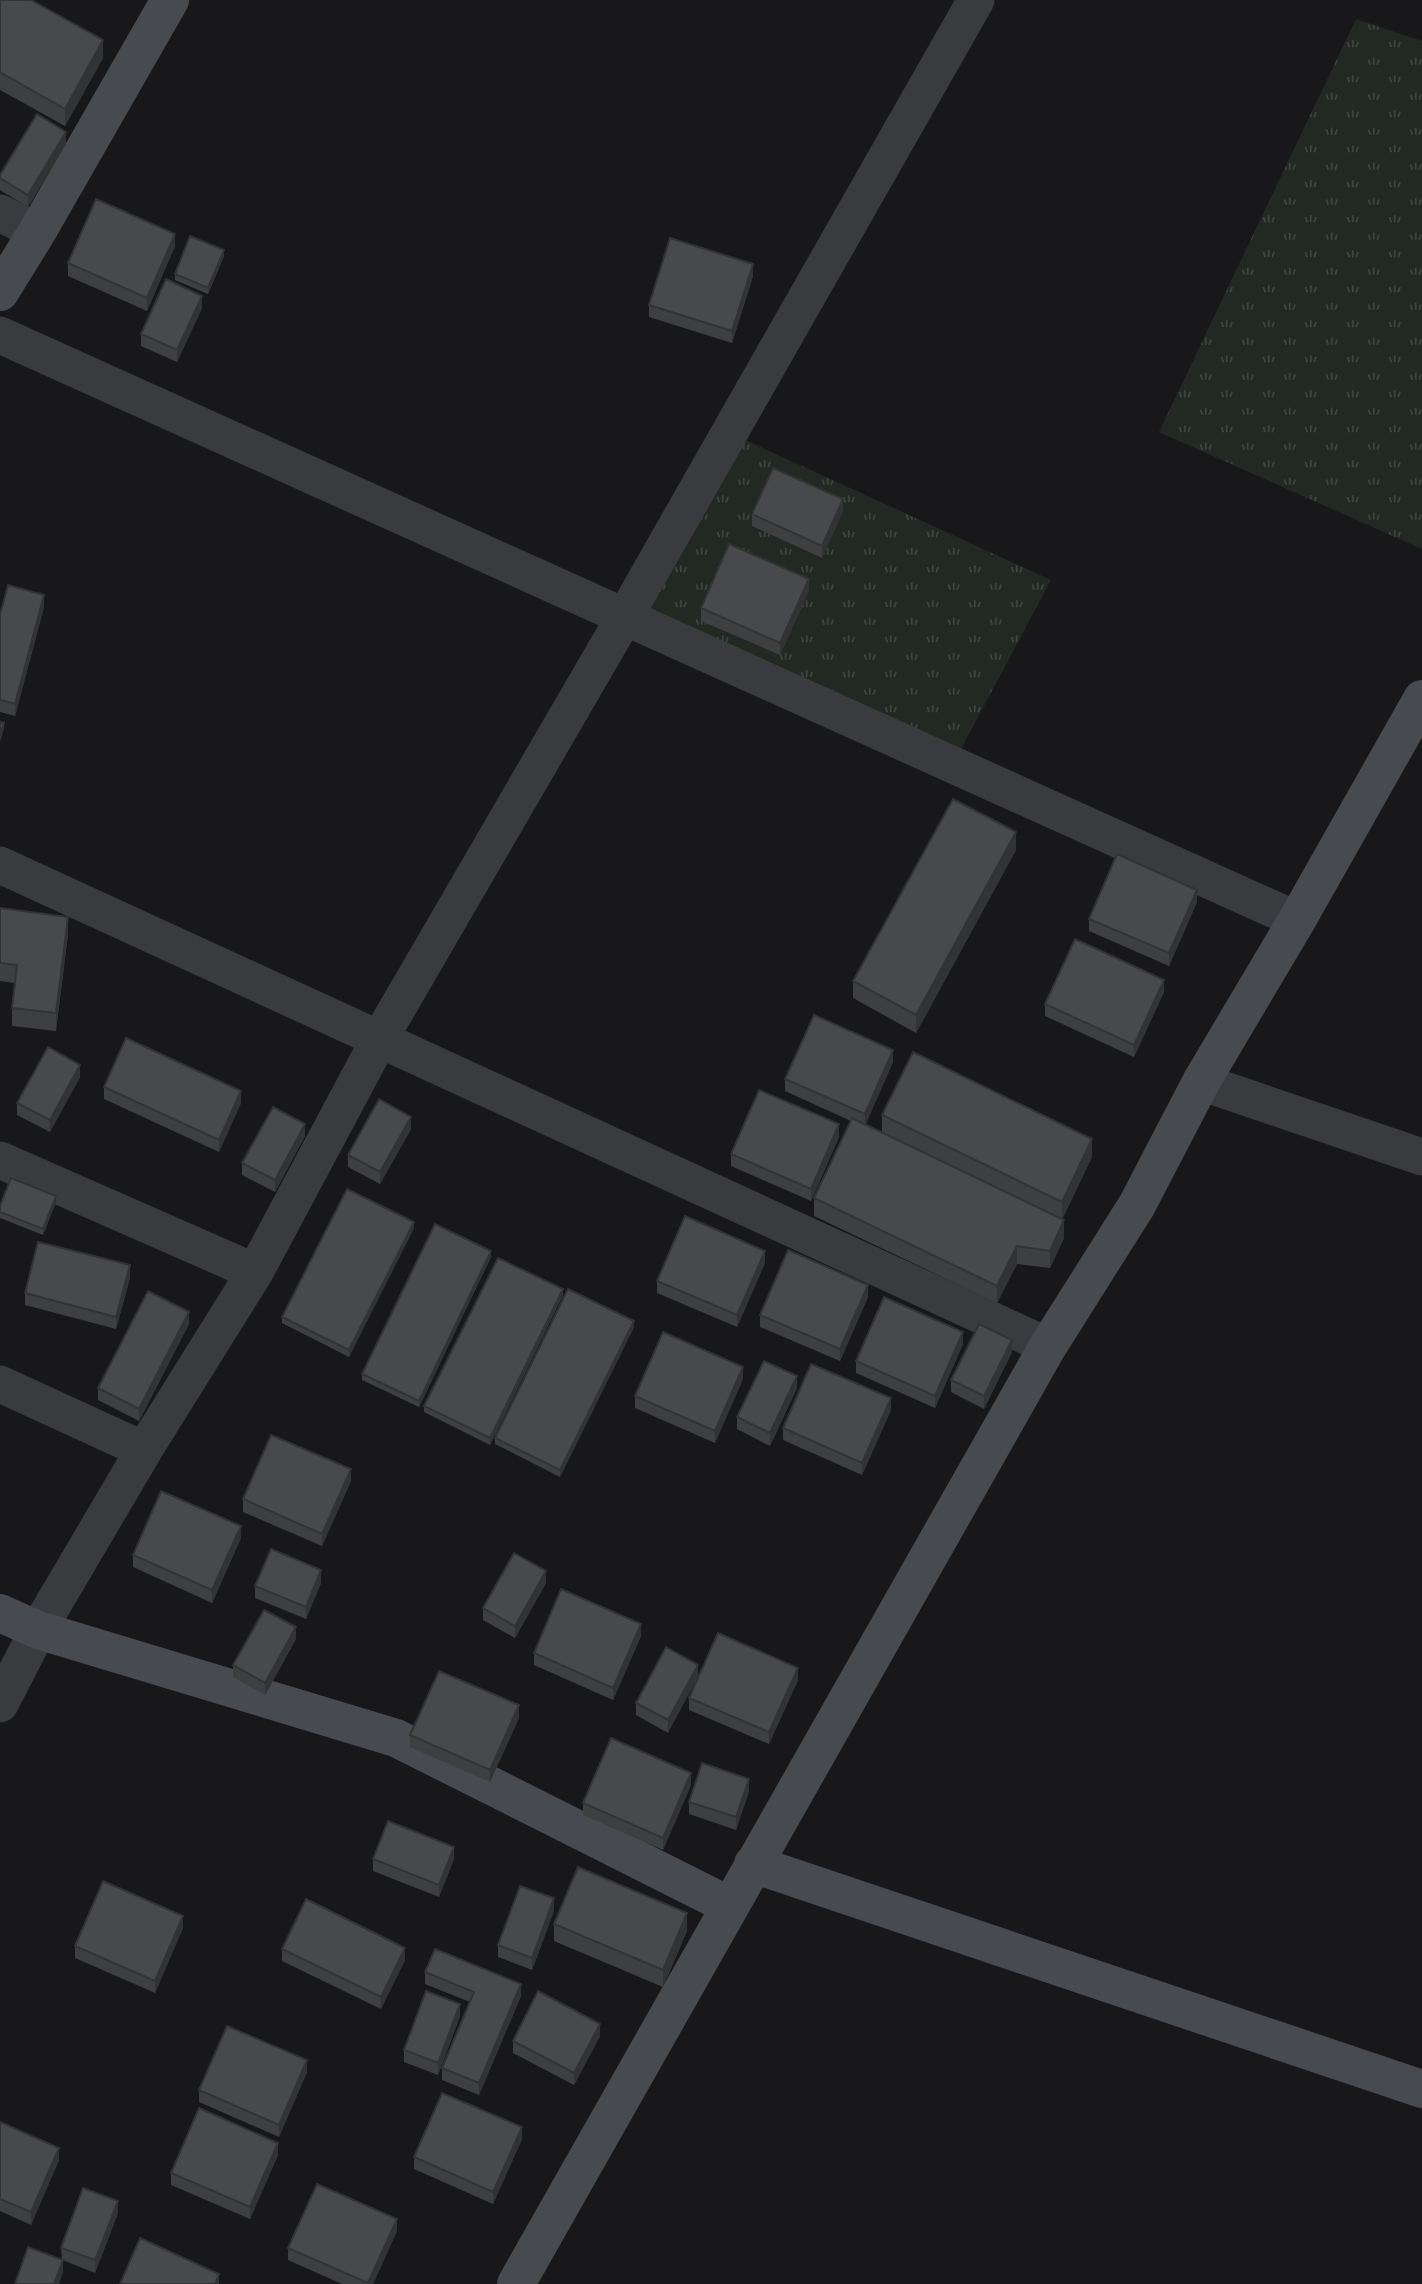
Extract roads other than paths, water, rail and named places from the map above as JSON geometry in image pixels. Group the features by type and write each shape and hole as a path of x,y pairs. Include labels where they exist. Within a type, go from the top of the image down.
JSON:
{"street":[{"path":"0,292 170,0"},
{"path":"0,1704 38,1630 144,1450 255,1272 380,1038 624,618 976,0"},
{"path":"0,213 37,232"},
{"path":"0,335 1297,920"},
{"path":"516,2284 1048,1346 1137,1205 1201,1082 1297,920 1422,699"},
{"path":"0,865 1048,1346"},
{"path":"1201,1082 1422,1157"},
{"path":"0,1160 255,1272"},
{"path":"0,1384 144,1450"},
{"path":"0,1613 38,1630 396,1738 730,1906"},
{"path":"752,1864 1422,2089"}]}
